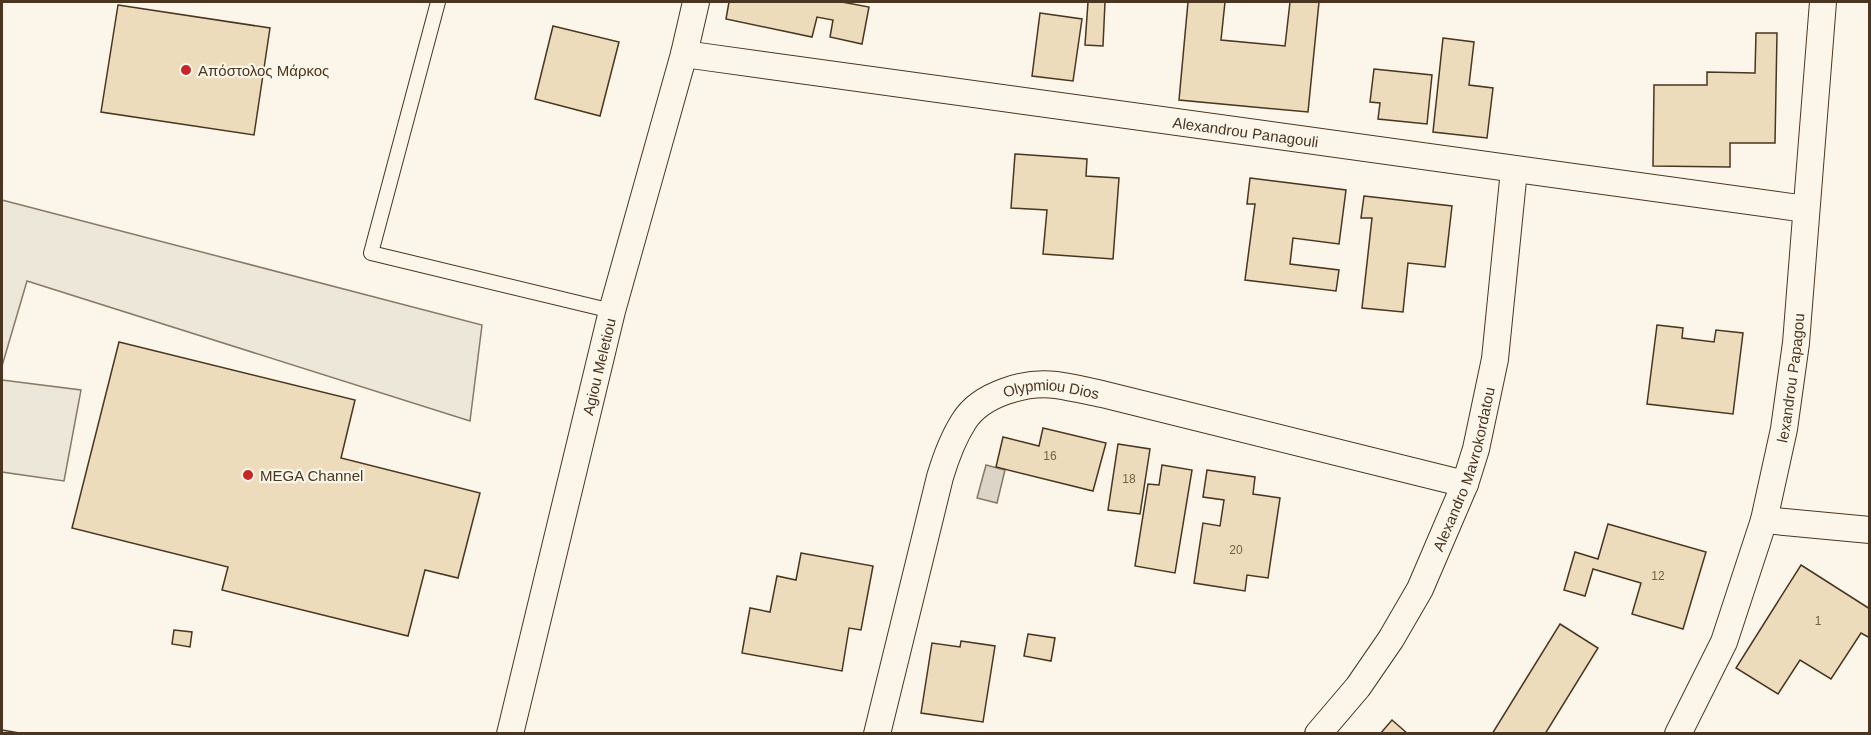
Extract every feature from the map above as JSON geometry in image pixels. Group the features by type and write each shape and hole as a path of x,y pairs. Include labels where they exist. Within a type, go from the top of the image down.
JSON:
{"street":[{"name":"Agiou Meletiou","path":"510,734 612,311 684,54 696,2"},
{"name":"lexandrou Papagou","path":"1678,734 1724,642 1764,520 1786,419 1796,343 1823,2"},
{"name":"Alexandrou Panagouli","path":"684,54 1806,209"},
{"name":"Alexandro Mavrokordatou","path":"1318,734 1358,687 1391,639 1420,589 1465,484 1476,449 1495,359 1514,170"},
{"name":"Olypmiou Dios","path":"877,734 940,477 950,447 965,419 979,405 1000,394 1026,386 1054,384 1465,484"},
{"path":"1764,520 1869,530"}],"lane":[{"path":"438,2 371,253 612,311"}],"shaded area":[{"path":"2,200 482,325 470,421 27,281 2,366"},
{"path":"2,380 81,390 64,481 2,472"},
{"path":"986,465 1005,470 997,503 977,498"}],"building":[{"path":"729,2 842,2 869,7 862,44 830,37 833,20 817,17 812,37 726,19"},
{"path":"1088,2 1105,2 1103,46 1085,45"},
{"path":"1188,2 1225,2 1221,40 1285,46 1290,2 1319,2 1308,112 1179,100"},
{"name":"Απόστολος Μάρκος","path":"118,5 270,28 254,135 101,112"},
{"path":"1040,13 1082,19 1073,81 1032,76"},
{"path":"553,26 619,42 600,116 535,99"},
{"path":"1756,33 1777,33 1775,143 1730,143 1730,167 1653,166 1654,85 1707,85 1707,72 1755,73"},
{"path":"1443,38 1474,42 1469,85 1493,88 1487,138 1433,132"},
{"path":"1374,69 1432,75 1427,124 1378,119 1380,103 1370,102"},
{"path":"1015,154 1087,159 1086,176 1119,178 1113,259 1043,254 1047,210 1011,208"},
{"path":"1250,178 1346,190 1339,244 1293,238 1290,264 1339,270 1336,291 1245,280 1255,204 1247,204"},
{"path":"1364,196 1452,206 1445,267 1408,263 1403,312 1362,308 1372,218 1361,218"},
{"path":"1657,325 1683,328 1682,338 1714,342 1716,330 1743,333 1733,414 1647,404"},
{"name":"MEGA Channel","path":"119,342 355,400 341,458 480,493 458,578 425,570 408,636 222,590 228,567 72,528"},
{"path":"1043,428 1106,443 1093,491 996,467 1003,437 1039,446"},
{"path":"1118,444 1150,449 1140,514 1108,510"},
{"path":"1162,465 1192,470 1175,573 1135,566 1148,484 1159,485"},
{"path":"1207,470 1255,477 1253,494 1280,498 1268,578 1247,575 1245,591 1194,583 1203,523 1220,526 1224,500 1203,497"},
{"path":"1608,524 1706,552 1683,629 1632,614 1641,583 1593,569 1585,596 1564,590 1575,552 1598,559"},
{"path":"801,553 873,566 861,630 849,628 842,671 742,653 750,608 770,612 777,576 796,580"},
{"path":"1801,565 1870,609 1870,638 1861,633 1831,679 1800,660 1778,694 1736,668"},
{"path":"1560,624 1598,648 1545,734 1492,734"},
{"path":"174,630 192,632 190,647 172,644"},
{"path":"1028,634 1055,638 1051,661 1024,656"},
{"path":"961,641 995,646 983,722 921,713 932,643 960,647"},
{"path":"1392,720 1408,734 1380,734"},
{"path":"2,730 25,734 2,734"}],"place":[{"name":"Απόστολος Μάρκος","path":"186,70"},
{"name":"MEGA Channel","path":"248,475"}]}
